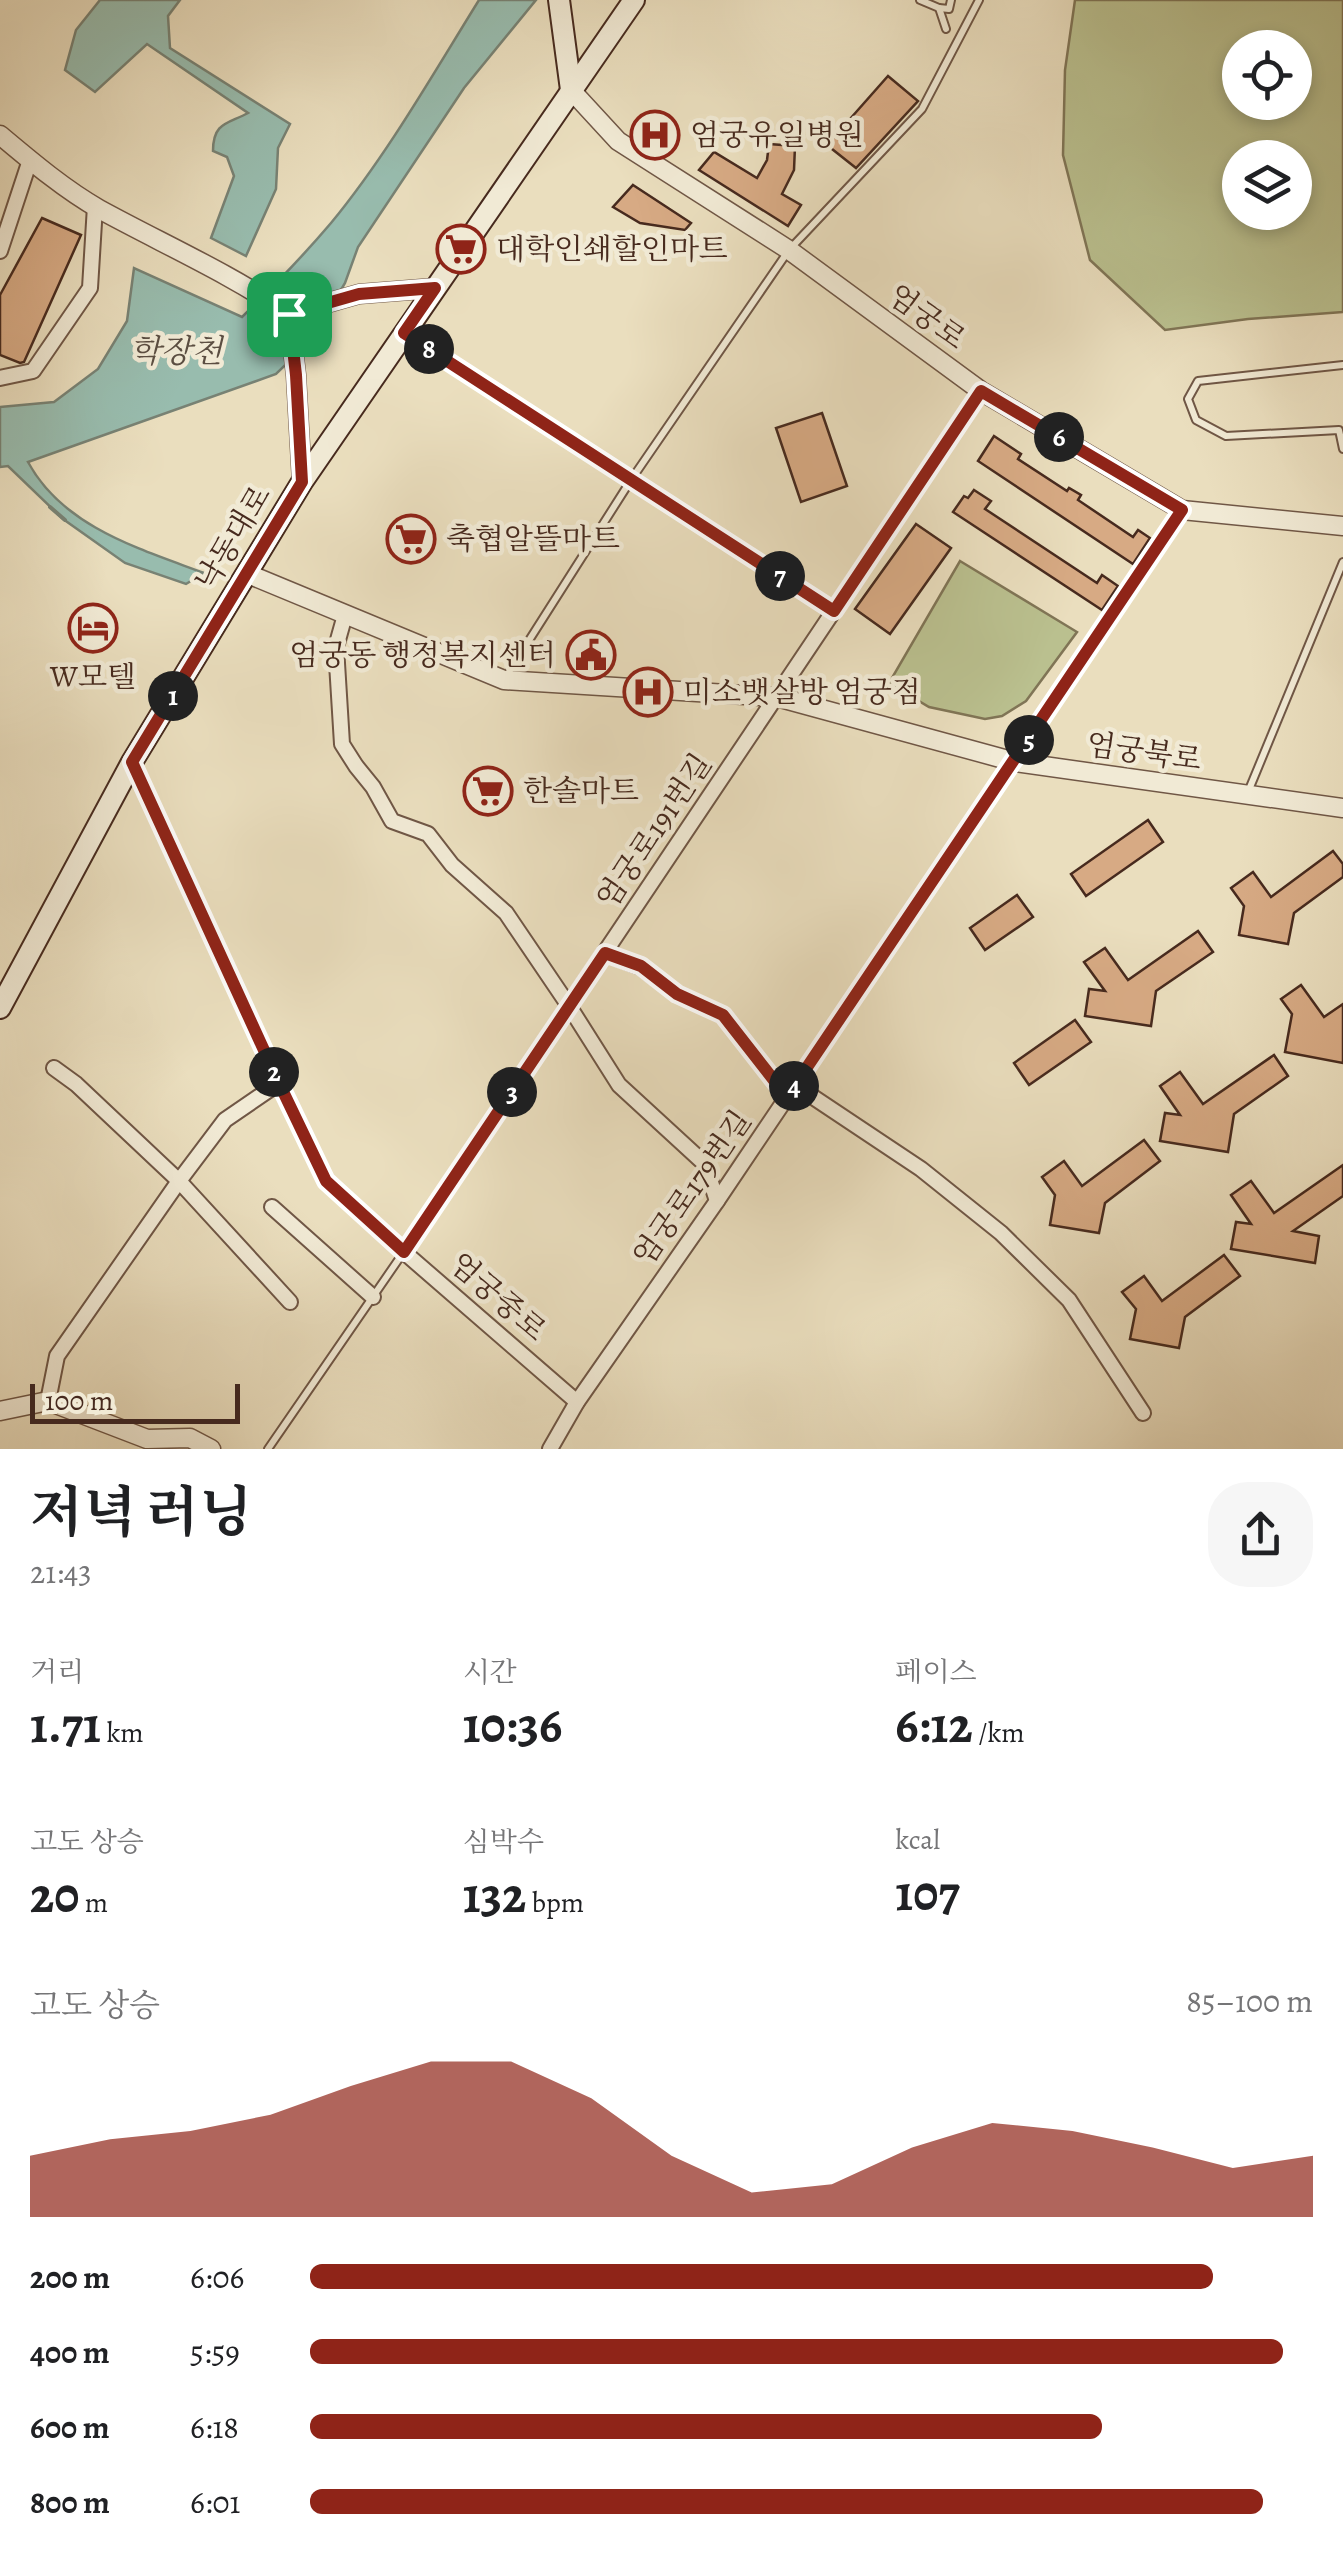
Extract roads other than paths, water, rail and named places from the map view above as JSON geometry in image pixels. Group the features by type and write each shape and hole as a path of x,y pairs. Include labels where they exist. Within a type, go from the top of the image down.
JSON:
{"main road":[{"name":"낙동대로","path":"0,1008 132,762 302,482 634,0"},
{"path":"560,3 571,90"}],"street":[{"name":"엄궁로","path":"571,90 618,140 789,250 981,391 1182,510 1343,526"},
{"path":"0,135 95,206 254,290 289,314 302,482"},
{"path":"0,251 30,160"},
{"path":"0,378 33,372 90,288 95,206"},
{"path":"289,314 359,294 435,288"},
{"name":"엄궁로191번길","path":"404,1252 981,391"},
{"name":"엄궁로179번길","path":"550,1449 576,1402 717,1201 1182,510"},
{"name":"엄궁북로","path":"248,574 504,680 777,697 1015,762 1343,808"},
{"path":"345,614 336,646 342,744 392,820 428,834 452,865 506,913 619,1086 705,1164 717,1201"},
{"name":"엄궁중로","path":"132,762 326,1181 576,1402"},
{"path":"605,953 641,966 677,994 723,1015 791,1091 921,1169 1001,1234 1069,1300 1142,1413"},
{"path":"54,1068 180,1182 290,1302"},
{"path":"48,1401 57,1356 225,1120 279,1083"},
{"path":"272,1208 372,1297"},
{"path":"0,1411 48,1401 147,1439 190,1438 212,1449"}],"lane":[{"path":"920,0 949,9 951,0"},
{"path":"504,680 632,480 789,250 922,109 979,0"},
{"path":"939,8 946,29"},
{"path":"404,333 834,611"},
{"path":"1343,365 1198,381 1188,400 1196,420 1226,436 1340,430 1343,449"},
{"path":"1247,795 1343,562"},
{"path":"268,1449 404,1252"}],"water":[{"path":"100,0 180,0 168,16 170,48 290,124 278,148 276,189 246,256 211,238 234,176 227,157 213,151 216,134 223,125 248,113 147,44 95,92 65,70 76,30"},
{"name":"학장천","path":"479,0 536,0 464,88 358,247 345,283 302,349 276,374 28,462 61,503 82,519 129,544 204,573 186,584 125,563 63,519 8,466 0,467 0,407 54,402 98,369 127,321 134,268 242,317 352,197"}],"waterway":[{"path":"50,507 65,520"}],"place":[{"name":"엄궁유일병원","path":"655,135"},
{"name":"대학인쇄할인마트","path":"461,249"},
{"name":"축협알뜰마트","path":"411,539"},
{"name":"W모텔","path":"93,628"},
{"name":"엄궁동 행정복지센터","path":"591,655"},
{"name":"미소뱃살방 엄궁점","path":"648,692"},
{"name":"한솔마트","path":"488,791"}]}
